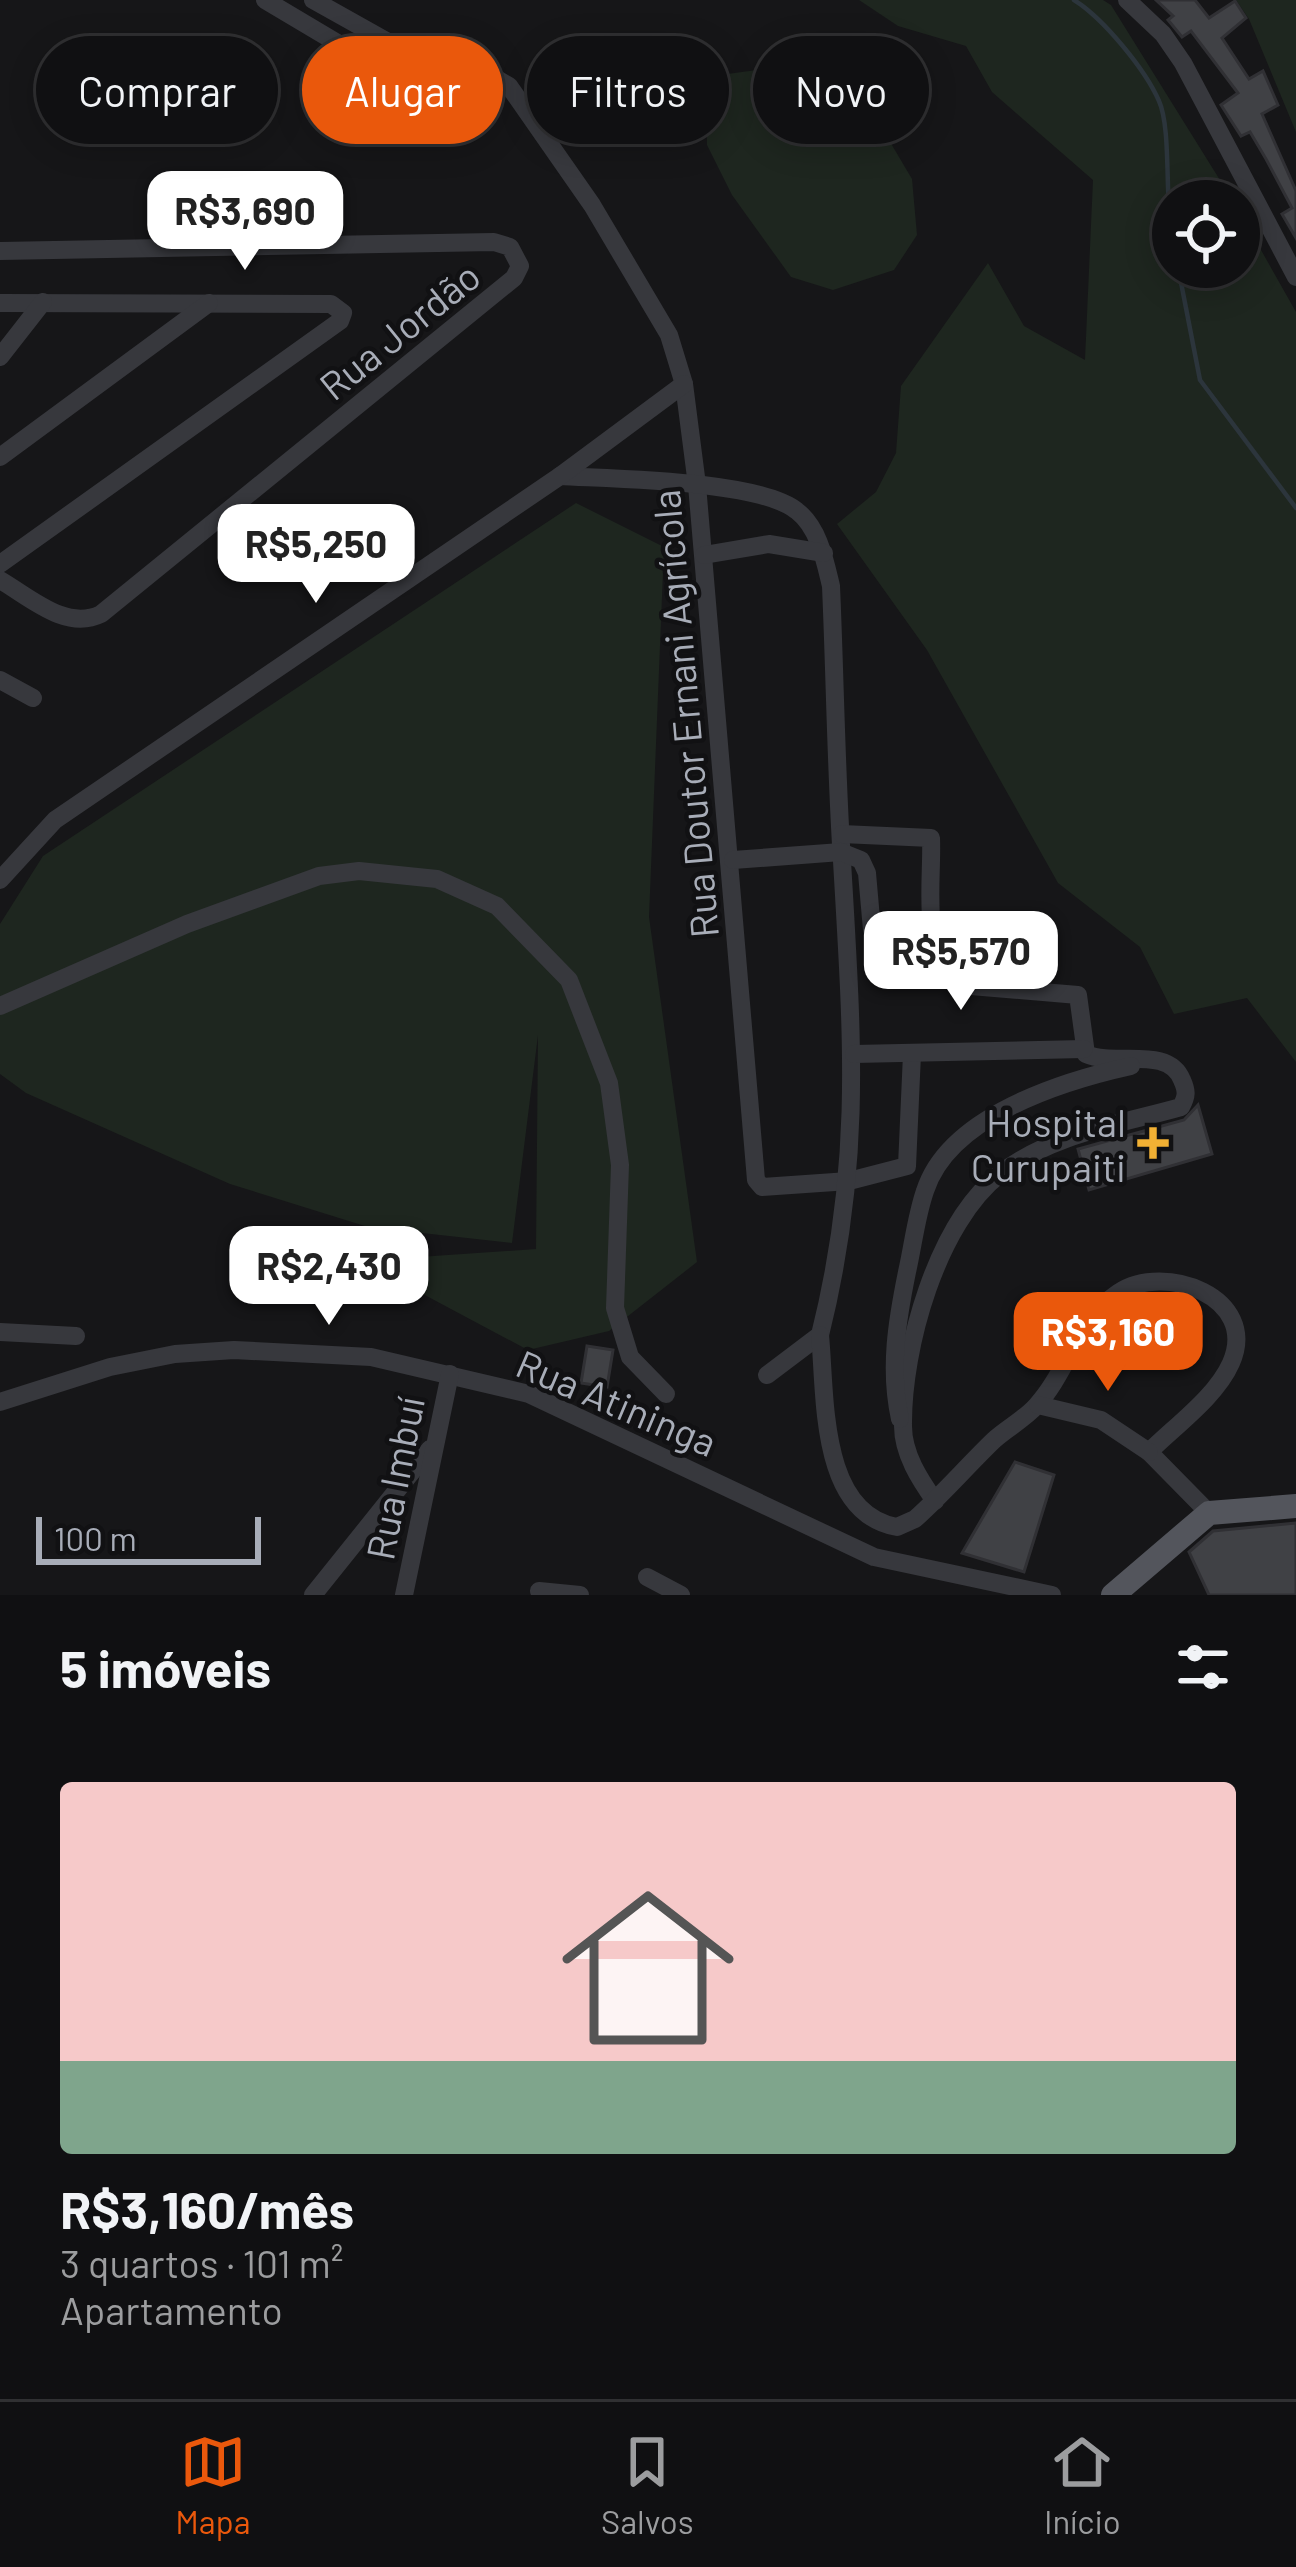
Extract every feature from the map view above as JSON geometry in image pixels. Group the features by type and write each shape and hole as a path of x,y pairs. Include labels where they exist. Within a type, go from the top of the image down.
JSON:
{"main road":[{"path":"1121,1593 1209,1513 1296,1506"}],"street":[{"path":"266,0 326,36"},
{"name":"Rua Doutor Ernani Agrícola","path":"313,0 406,52 480,69 509,86 656,310 684,384 697,484 733,860 742,1038 756,1180 769,1189 849,1180"},
{"path":"1127,0 1163,34 1183,63 1296,278"},
{"name":"Rua Jordão","path":"0,251 494,242 510,247 520,266 514,278 101,614 88,621 64,617 0,580"},
{"path":"0,357 43,302"},
{"name":"Rua Jordão","path":"0,303 331,304 343,314 340,321 0,564"},
{"path":"0,457 209,303"},
{"path":"0,880 56,820 560,476 684,384"},
{"path":"560,476 697,484 796,510 824,553 831,586 854,1054 849,1180 820,1335 831,1442 845,1491 860,1513 897,1527 935,1502 994,1440 1038,1405 1088,1325 1115,1294 1143,1281 1175,1279 1207,1292 1227,1312 1235,1338 1231,1363 1213,1387 1149,1452"},
{"path":"704,555 769,544 824,553"},
{"path":"0,680 33,698"},
{"path":"733,860 841,843 931,838 934,948 947,976 958,985 1078,995 1084,1048"},
{"path":"841,843 865,865 872,930 934,948"},
{"path":"0,1006 187,924 319,876 359,872 437,879 497,906 569,980 609,1083 620,1166 615,1308 631,1357 666,1394"},
{"path":"854,1054 1084,1048 1101,1059 1159,1060 1179,1072 1186,1097 1181,1107 1028,1155 974,1199 924,1290 902,1428"},
{"path":"849,1180 903,1169 909,1162 912,1054"},
{"path":"935,1502 918,1477 893,1388 899,1310 926,1188 940,1160 954,1145 1022,1101 1073,1079 1159,1060"},
{"path":"0,1332 76,1336"},
{"path":"767,1375 820,1335"},
{"name":"Rua Atininga","path":"0,1402 110,1367 176,1354 235,1350 370,1357 529,1394 874,1557 1052,1595"},
{"name":"Rua Imbuí","path":"404,1595 449,1373"},
{"path":"1038,1405 1101,1420 1149,1452 1209,1513"},
{"path":"313,1595 431,1447"},
{"path":"647,1577 681,1595"},
{"path":"539,1591 580,1595"}],"shaded area":[{"path":"859,0 1103,0 1111,5 1220,180 1152,180 1152,288 1260,288 1260,248 1296,312 1296,1062 1247,998 1174,1014 1140,947 1058,883 927,650 837,524 876,492 896,453 901,386 988,263 1024,326 1085,360 1093,180 992,92 966,46 898,26"},
{"path":"1236,0 1296,0 1296,132 1249,19"},
{"path":"753,70 753,144 891,144 912,179 917,235 894,270 833,290 791,277 732,195 707,145 729,144 729,74"},
{"path":"576,503 664,547 649,917 697,1262 609,1331 528,1350 361,1261 536,1249 538,1035 512,1243 368,1227 230,1184 26,1093 0,1074 0,924 43,856"}],"building":[{"path":"1156,0 1195,0 1209,18 1235,1 1246,18 1222,38 1249,79 1263,71 1278,105 1262,114 1296,191 1296,238 1282,214 1292,208 1266,159 1250,132 1241,136 1221,105 1238,93 1191,31 1182,37 1168,20 1173,16"},
{"name":"Hospital Curupaiti","path":"1198,1105 1212,1154 1089,1190 1078,1149 1184,1120"},
{"path":"587,1346 613,1350 607,1387 581,1383"},
{"path":"1015,1462 1054,1475 1024,1572 962,1553"},
{"path":"1296,1523 1296,1595 1209,1595 1189,1552 1213,1531"}],"waterway":[{"path":"1074,0 1122,45 1159,101 1168,180"},
{"path":"1182,288 1200,380 1296,508"}],"place":[{"name":"Hospital Curupaiti","path":"1153,1143"}]}
